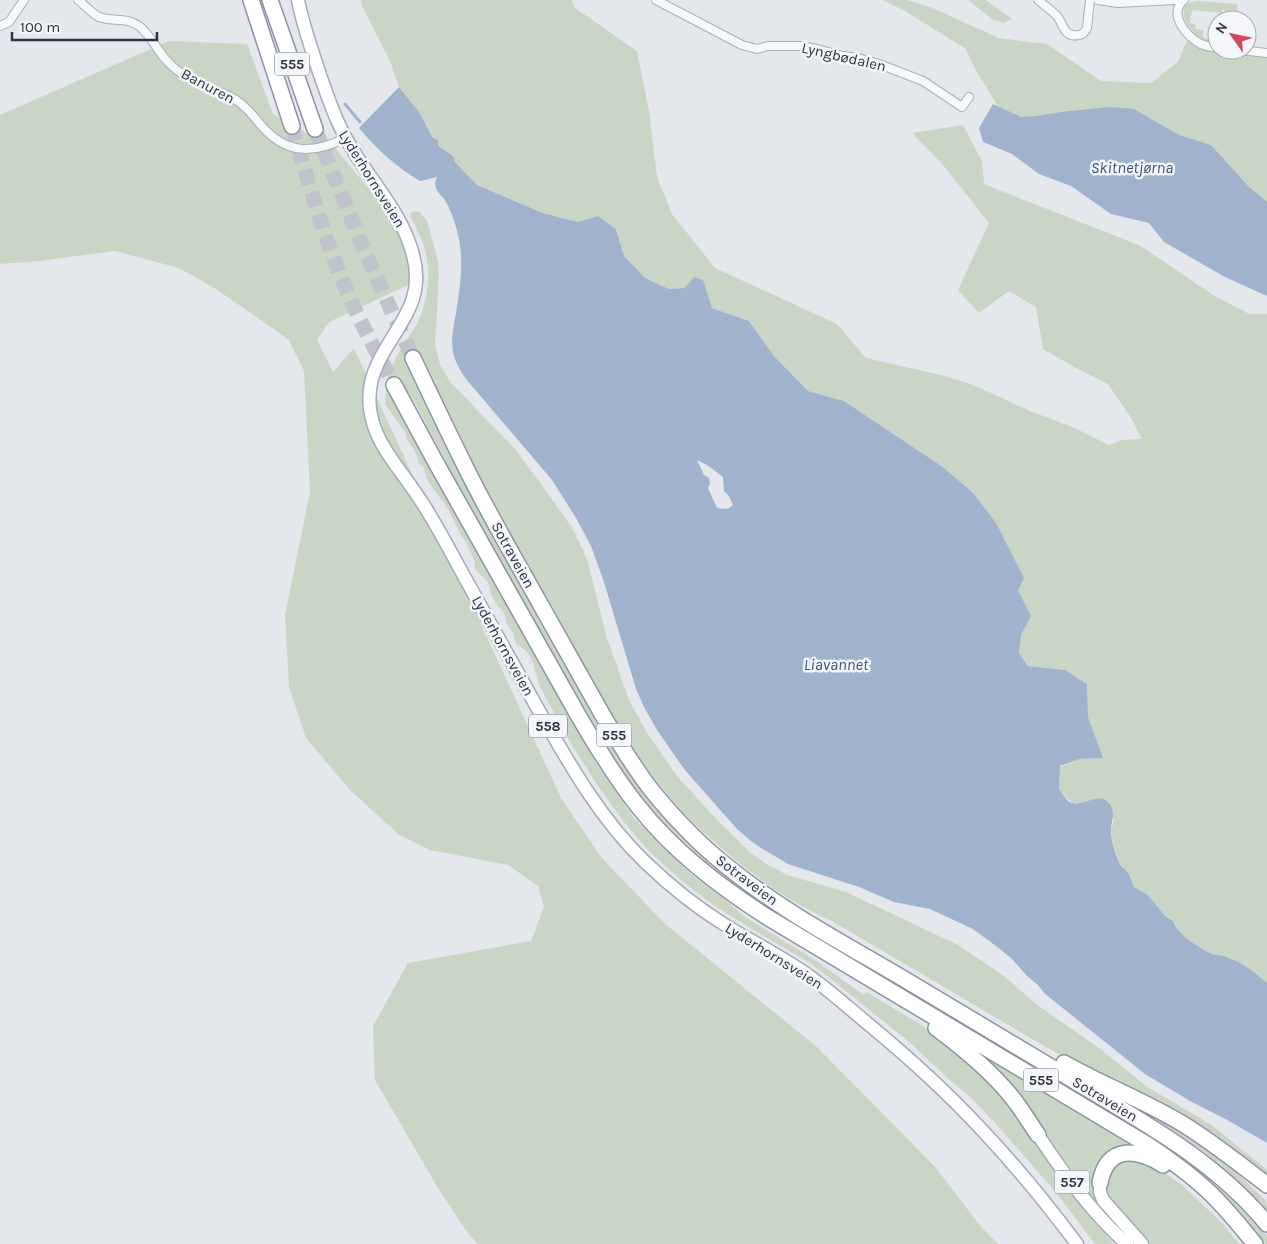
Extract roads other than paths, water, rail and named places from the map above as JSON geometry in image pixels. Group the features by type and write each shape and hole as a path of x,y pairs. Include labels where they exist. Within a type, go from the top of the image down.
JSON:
{"highway":[{"name":"555","path":"251,0 292,126"},
{"name":"555","path":"270,0 315,128"},
{"name":"Sotraveien","path":"413,358 466,468 562,644 620,744 653,792 679,822 729,868 812,925 942,1001 1184,1148 1214,1171 1267,1224"},
{"name":"Sotraveien","path":"394,385 603,757 637,806 688,860 715,882 767,917 1148,1145 1173,1162 1208,1191 1255,1244"},
{"name":"555","path":"827,954 871,988 934,1027 966,1051 1012,1097 1038,1135"},
{"name":"555","path":"942,1001 1010,1033 1078,1071 1147,1104 1182,1124 1267,1185"},
{"name":"555","path":"1100,1182 1104,1167 1114,1157 1129,1153 1147,1156 1180,1178 1219,1211 1241,1226"},
{"name":"555","path":"1228,1156 1267,1197"}],"main road":[{"name":"Lyderhornsveien","path":"298,0 310,44 331,107 345,138 394,211 410,243 416,268 415,290 412,303 378,363 372,380 369,397 371,418 375,431 383,446 431,516 579,780 618,833 671,886 709,915 810,976 889,1041 936,1084 979,1126 1021,1173 1077,1244"},
{"name":"557","path":"1038,1135 1061,1168 1122,1244"},
{"name":"557","path":"1100,1182 1100,1192 1103,1200 1142,1244"},
{"name":"557","path":"1108,1228 1127,1244"}],"street":[{"path":"0,26 9,22 24,0"},
{"name":"Banuren","path":"78,0 100,18 124,20 137,24 144,29 163,57 180,73 244,105 261,125 280,142 299,149 312,149 332,144 345,138"},
{"name":"Lyngbødalen","path":"656,0 732,41 752,49 789,45 858,58 880,64 923,81 962,107 969,97"},
{"path":"1038,0 1059,18 1064,30 1075,36 1081,35 1087,28 1090,0"},
{"path":"1098,0 1174,0"},
{"path":"1184,0 1176,10 1183,28 1195,40 1207,46"}],"water":[{"name":"Liavannet","path":"399,87 419,112 433,138 438,140 438,146 453,156 455,162 477,185 543,213 578,222 598,216 616,229 624,256 645,278 669,289 685,288 694,277 703,280 712,308 749,321 774,356 808,391 844,401 943,467 973,493 996,523 1024,578 1018,590 1031,616 1021,635 1019,653 1028,666 1065,670 1087,684 1088,717 1103,758 1080,759 1060,766 1059,789 1068,801 1072,803 1101,799 1109,803 1113,811 1111,831 1115,851 1134,887 1148,895 1166,917 1173,921 1179,931 1201,948 1212,954 1230,958 1252,971 1267,983 1267,1143 1145,1074 1044,993 1012,959 973,929 930,909 894,902 859,887 788,864 761,848 737,829 684,769 645,709 636,689 604,582 591,546 576,518 552,480 466,379 456,362 452,340 460,284 460,248 451,213 445,200 435,187 437,177 420,181 411,176 387,157 359,128","holes":["697,460 723,477 724,491 729,496 733,505 730,508 717,508 708,488 709,478 704,475"]},
{"name":"Skitnetjørna","path":"993,104 1021,117 1108,107 1134,109 1179,135 1211,145 1248,186 1267,202 1267,296 1225,277 1164,242 1149,223 1111,214 1071,186 1039,174 1012,154 983,142 979,128"}],"waterway":[{"path":"345,104 360,122"}],"tunnel":[{"path":"292,126 330,249 357,313 394,385"},
{"path":"315,129 367,257 413,358"}]}
